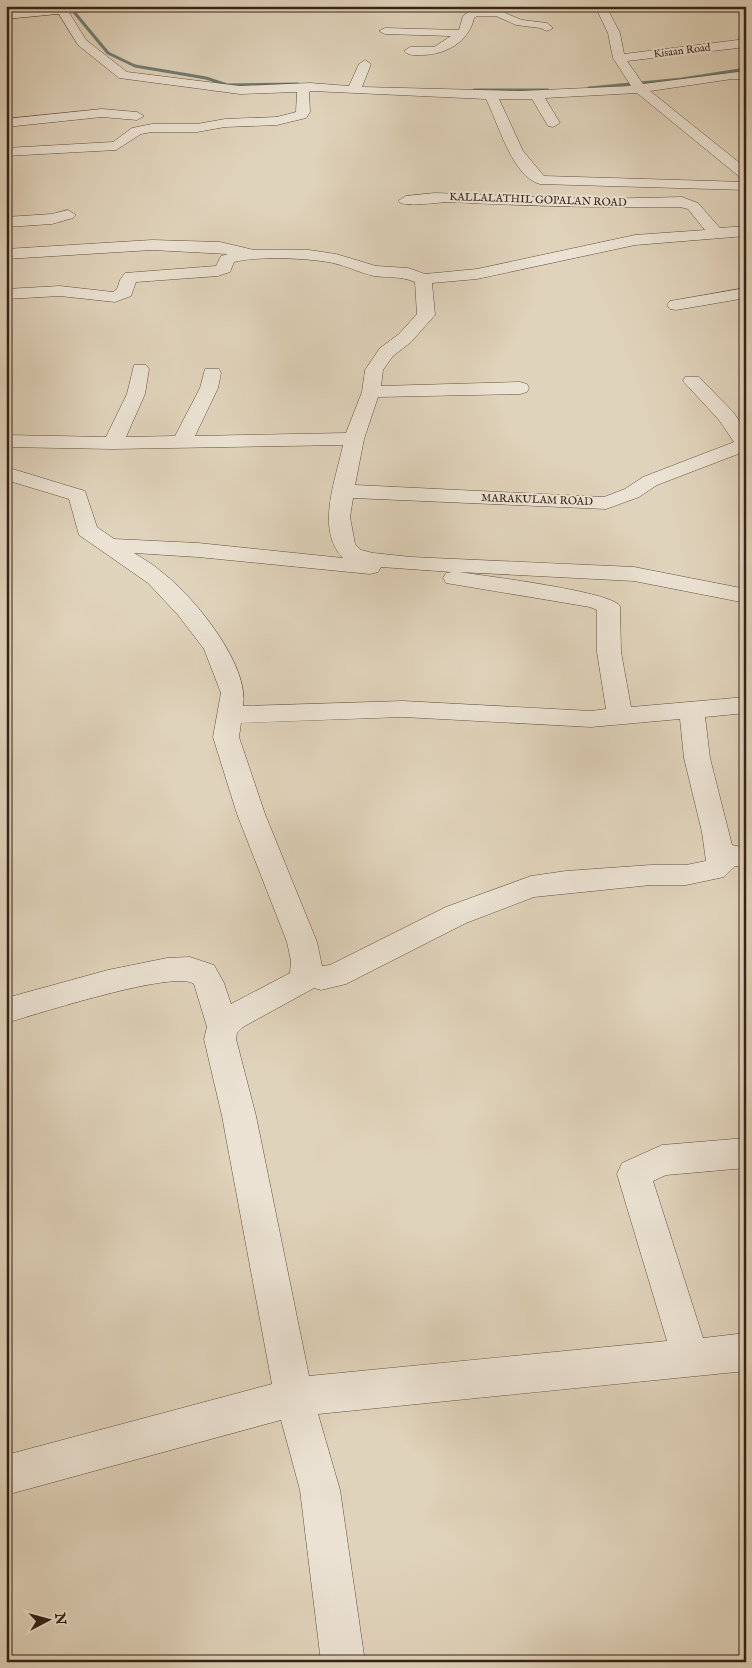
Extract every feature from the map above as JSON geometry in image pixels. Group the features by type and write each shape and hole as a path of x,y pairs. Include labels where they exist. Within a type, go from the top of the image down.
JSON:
{"street":[{"path":"6,16 59,9 109,6"},
{"path":"600,6 614,33 619,58 638,86 746,175"},
{"path":"59,9 82,42 123,75 240,90 354,88 490,94 536,94 746,75"},
{"path":"410,51 436,51 463,32 468,23 468,16 473,10 498,13 512,21 544,25 547,28"},
{"path":"385,31 463,32"},
{"name":"Kisaan Road","path":"619,58 746,43"},
{"path":"354,88 365,64"},
{"path":"223,88 225,123"},
{"path":"6,152 116,146 137,131 152,128 197,128 225,123 277,121 301,115 306,88"},
{"path":"490,94 520,159 532,174 540,180 746,186"},
{"path":"536,94 553,123"},
{"path":"6,123 102,113 137,116"},
{"name":"KALLALATHIL GOPALAN ROAD","path":"406,201 435,197 595,204 682,202 693,206 716,233"},
{"path":"6,222 44,220 68,215"},
{"path":"44,220 54,267"},
{"path":"6,294 54,267 185,246 220,247 244,254 309,255 336,259 375,271 408,273 423,279 477,274 634,240 746,231"},
{"path":"6,254 54,267 115,297 125,292 128,280 131,277 218,272 224,269 228,259 244,254"},
{"path":"423,279 426,315 405,338 386,352 378,361 374,370 372,392 354,439 339,517 344,546 353,555 411,564 515,566 634,574 746,596"},
{"path":"676,305 746,293"},
{"path":"113,442 136,394 140,370"},
{"path":"182,442 209,388 212,373"},
{"path":"692,381 726,416 745,444"},
{"path":"372,392 520,388"},
{"path":"6,441 182,442 354,439"},
{"name":"MARAKULAM ROAD","path":"345,490 606,503 632,493 650,481 745,444"},
{"path":"6,472 78,495 88,530 156,578 186,610 215,648 233,693 226,737 250,814 302,942 306,955 307,974 302,981 245,1010 223,1027"},
{"path":"110,545 293,558 434,574 536,593 594,601 609,606 609,652 620,716"},
{"path":"230,715 403,709 591,718 746,705"},
{"path":"307,974 321,978 335,976 424,929 484,903 522,890 566,882 651,875 686,876 714,870 732,855 716,832 697,758 692,710"},
{"path":"6,1011 136,975 180,968 195,968 205,974 223,1027 220,1039 239,1116 294,1397 320,1490 343,1662"},
{"path":"692,1358 634,1174 662,1160 746,1153"},
{"path":"6,1475 294,1397 746,1352"}],"waterway":[{"path":"74,12 108,53 135,66 206,78 227,85 298,84"},
{"path":"589,88 682,79 746,69"},
{"path":"474,90 548,90"}]}
